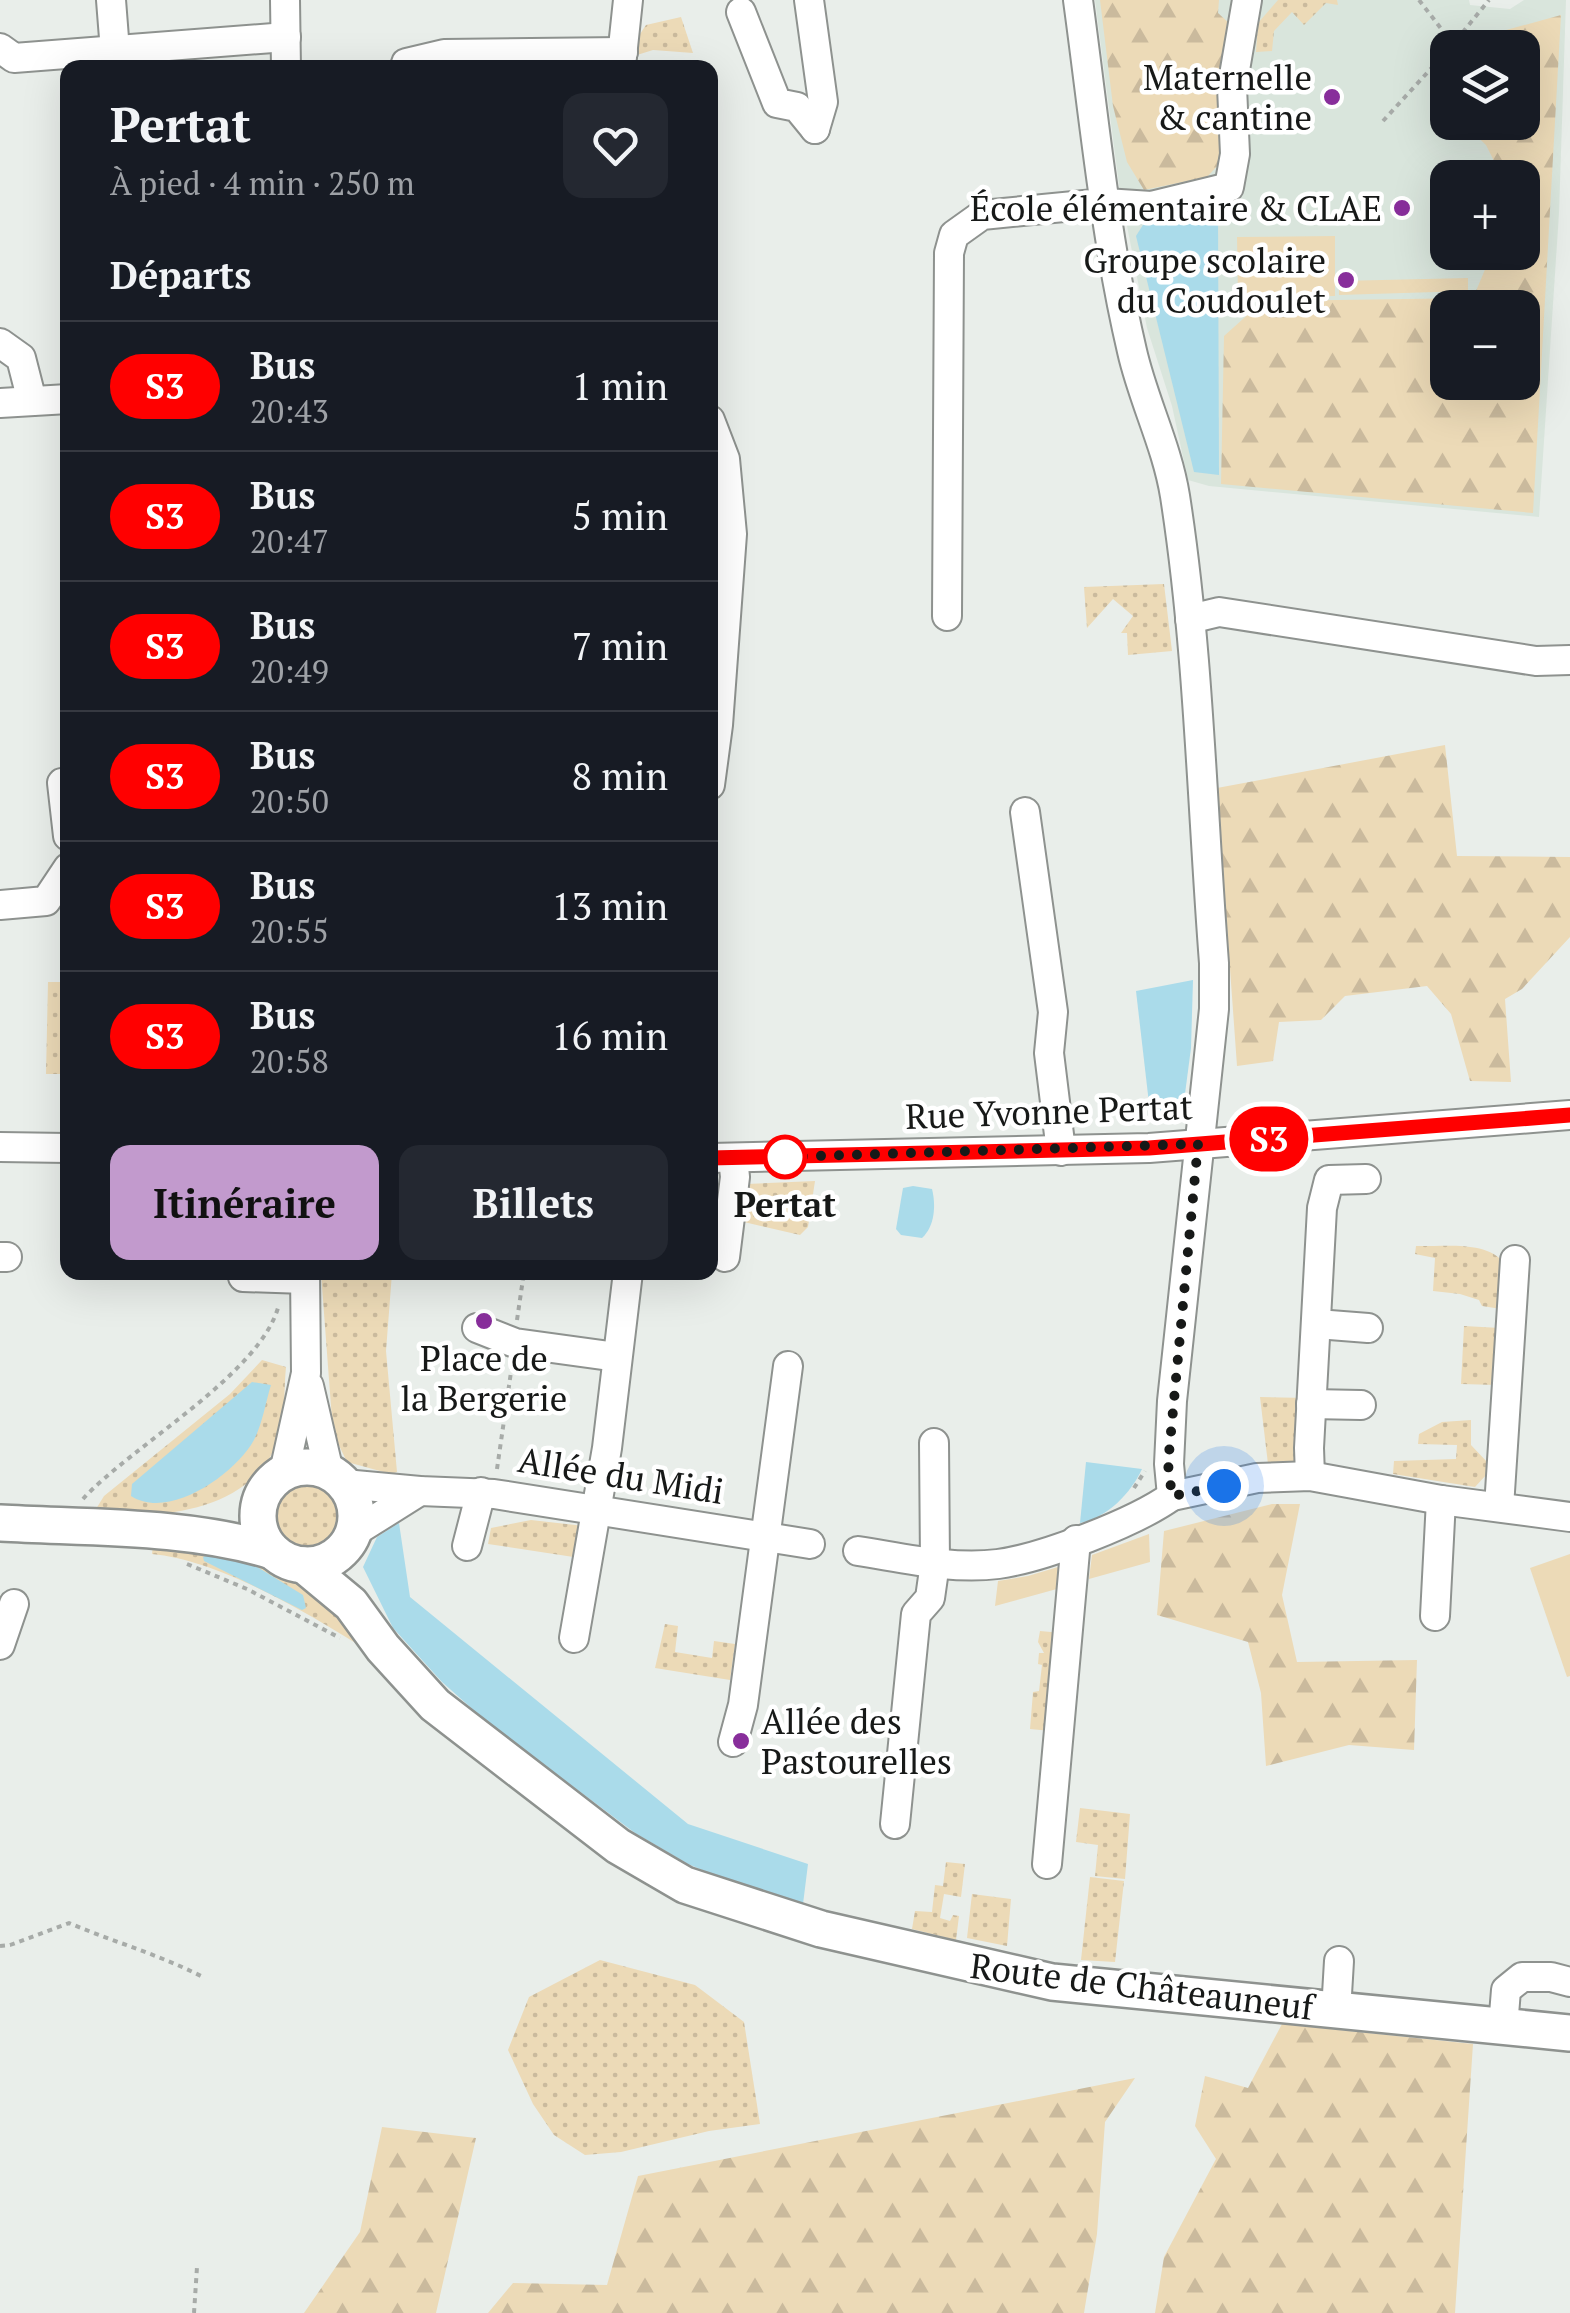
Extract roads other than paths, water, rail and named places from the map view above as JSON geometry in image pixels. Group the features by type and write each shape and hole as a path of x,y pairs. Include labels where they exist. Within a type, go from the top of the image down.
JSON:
{"main road":[{"path":"0,1523 71,1526 174,1548 233,1541 319,1564 348,1541 356,1512 337,1478 307,1466 174,1548"},
{"path":"273,1484 258,1519 260,1531 288,1558"},
{"name":"Route de Châteauneuf","path":"348,1541 351,1604"},
{"name":"Route de Châteauneuf","path":"288,1558 351,1604 382,1648 435,1705 618,1846 685,1885 821,1929 1052,1982 1570,2033"}],"street":[{"path":"111,0 115,51"},
{"path":"285,0 286,60"},
{"path":"421,60 444,54 622,60 628,0"},
{"path":"741,12 777,102 797,107 815,129 823,102 810,0"},
{"path":"1078,0 1106,203 1132,352 1171,476 1190,612 1214,963 1214,1010 1172,1402 1168,1464 1172,1496"},
{"path":"947,616 949,254 954,235 982,215 1106,203 1151,206 1229,187 1235,154 1232,88 1247,0"},
{"path":"0,48 14,58 286,36"},
{"path":"0,344 21,358 32,401"},
{"path":"0,402 60,399"},
{"path":"718,441 725,459 720,497 732,534 718,725"},
{"path":"1190,612 1218,612 1536,660 1570,660"},
{"path":"1025,812 1053,1012 1049,1053 1060,1151"},
{"path":"0,905 46,901 60,880"},
{"name":"Rue Yvonne Pertat","path":"722,1158 1060,1151 1570,1115"},
{"path":"0,1147 60,1148"},
{"path":"722,1158 734,1176 725,1258"},
{"path":"1310,1476 1322,1208 1328,1180 1366,1180"},
{"path":"1499,1508 1515,1260"},
{"path":"298,1280 306,1373 337,1478"},
{"path":"574,1638 598,1510 627,1280"},
{"path":"1316,1324 1368,1328"},
{"path":"477,1328 515,1343 617,1358"},
{"path":"733,1742 743,1705 788,1366"},
{"path":"273,1484 306,1373"},
{"path":"1312,1404 1361,1405"},
{"path":"895,1824 916,1614 930,1598 935,1563 934,1443"},
{"path":"858,1551 935,1563 997,1564 1149,1513 1172,1496 1256,1478 1310,1476 1442,1500 1570,1517"},
{"name":"Allée du Midi","path":"337,1478 420,1492 487,1493 810,1544"},
{"path":"348,1541 420,1492"},
{"path":"466,1546 487,1493"},
{"path":"1435,1616 1442,1500"},
{"path":"1047,1864 1076,1540"},
{"path":"0,1644 14,1604"},
{"path":"1336,2011 1338,1961"},
{"path":"1502,2026 1506,1990 1522,1977 1570,1982"}],"water":[{"path":"1218,208 1219,475 1194,472 1136,236 1148,217"},
{"path":"1193,980 1191,1048 1183,1109 1150,1112 1136,991"},
{"path":"903,1188 932,1189 932,1221 922,1238 901,1235 896,1229"},
{"path":"252,1382 271,1385 261,1424 251,1445 229,1470 180,1499 162,1503 131,1496 132,1484"},
{"path":"1086,1462 1142,1469 1117,1503 1100,1516 1080,1523"},
{"path":"399,1523 410,1597 688,1824 808,1864 803,1904 754,1892 688,1864 635,1833 487,1722 442,1682 393,1628 363,1567 377,1537"},
{"path":"209,1554 244,1559 303,1595 306,1608 302,1610 204,1561 203,1557"}],"place":[{"name":"Maternelle & cantine","path":"1332,97"},
{"name":"École élémentaire & CLAE","path":"1402,208"},
{"name":"Groupe scolaire du Coudoulet","path":"1346,280"},
{"name":"Pertat","path":"785,1157"},
{"name":"Place de la Bergerie","path":"484,1321"},
{"name":"Allée des Pastourelles","path":"741,1741"}]}
